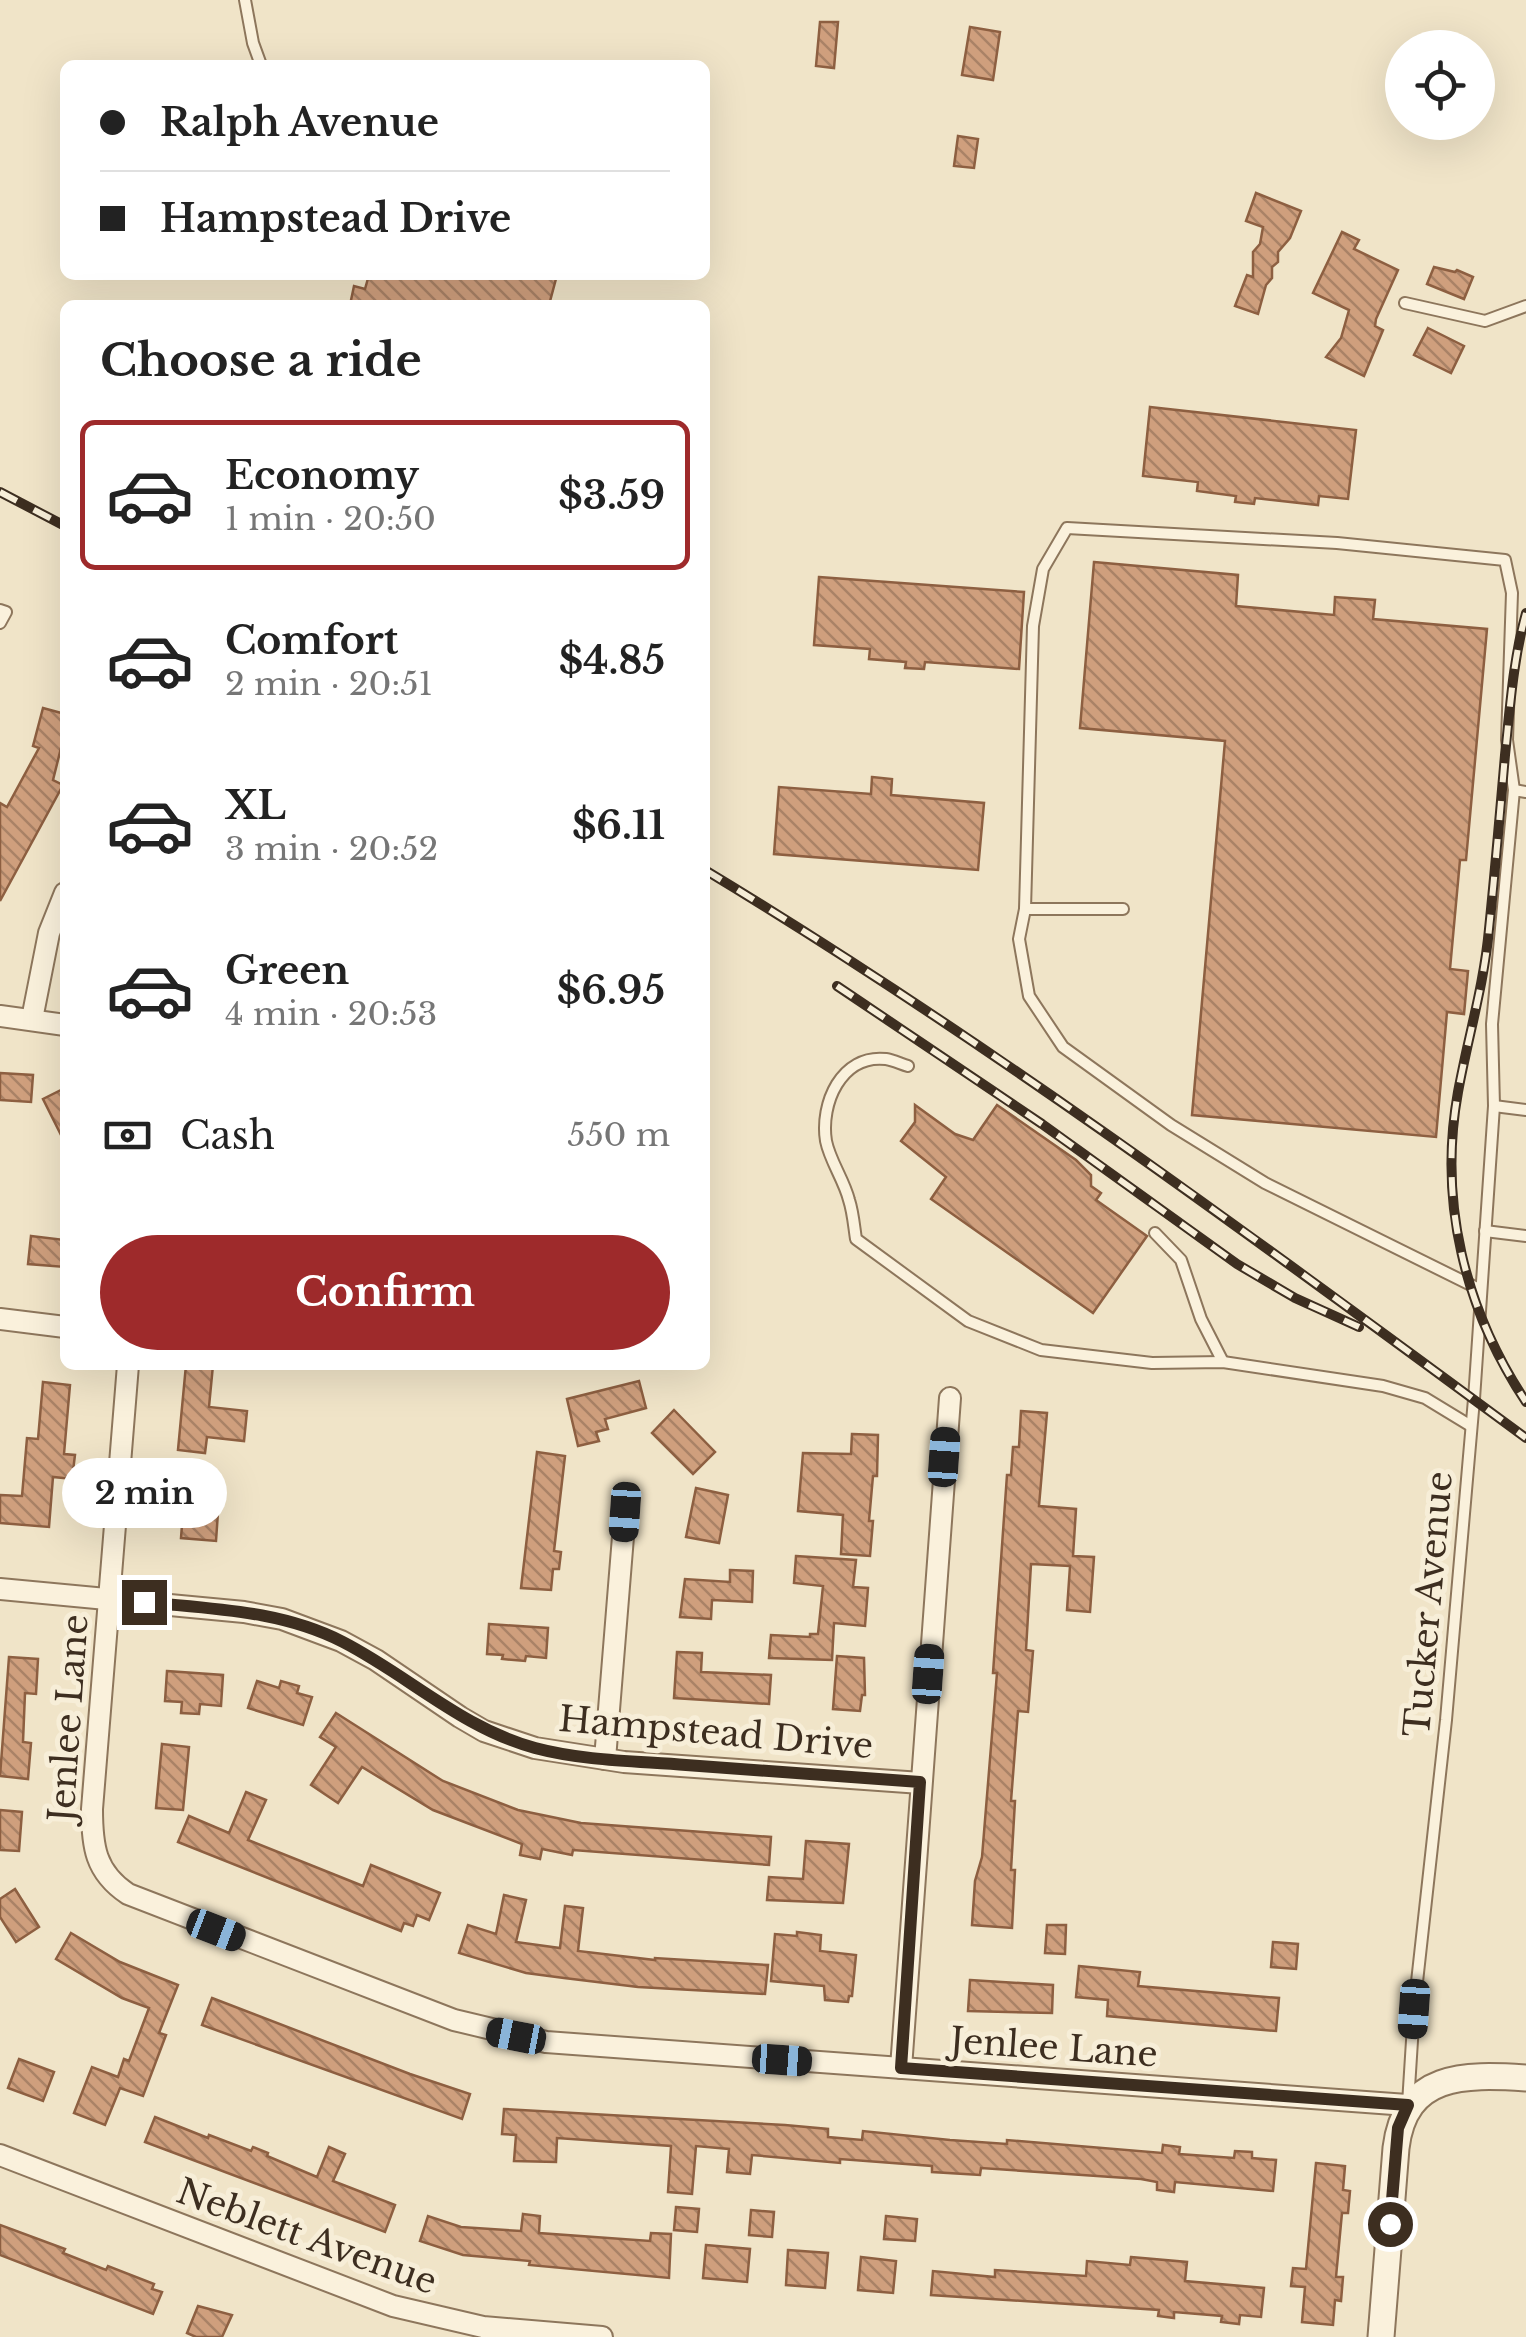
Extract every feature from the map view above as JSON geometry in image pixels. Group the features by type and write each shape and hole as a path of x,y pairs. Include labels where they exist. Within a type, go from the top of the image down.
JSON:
{"street":[{"path":"32,1019 48,933 60,905"},
{"path":"0,1016 60,1023"},
{"path":"0,1320 60,1326"},
{"name":"Jenlee Lane","path":"128,1370 92,1846 102,1870 128,1894 486,2030 546,2042 1408,2105"},
{"path":"901,2068 950,1398"},
{"path":"606,1759 625,1512"},
{"name":"Hampstead Drive","path":"0,1589 244,1612 312,1629 376,1660 484,1730 536,1748 606,1759 920,1782"},
{"path":"1380,2337 1398,2128 1408,2105 1425,2091 1454,2078 1526,2078"},
{"name":"Neblett Avenue","path":"0,2155 393,2306 482,2327 602,2337"}],"lane":[{"path":"245,0 259,60"},
{"path":"1405,303 1485,321 1526,306"},
{"name":"Tucker Avenue","path":"1025,909 1033,626 1043,569 1067,528 1337,543 1504,560 1512,594 1507,740 1520,791 1492,1024 1494,1106 1472,1426 1446,1720 1414,2009 1408,2105"},
{"path":"0,610 6,612 0,622"},
{"path":"1123,909 1025,909 1019,939 1030,996 1064,1047 1171,1125 1265,1182 1481,1290"},
{"path":"908,1066 886,1059 864,1061 844,1072 833,1089 825,1115 826,1143 849,1199 856,1238 968,1321 1041,1350 1152,1363 1223,1362 1408,1392 1472,1426"},
{"path":"1494,1106 1526,1110"},
{"path":"1485,1231 1526,1236"},
{"path":"1155,1233 1181,1260 1201,1319 1223,1362"}],"building":[{"path":"820,22 838,22 834,68 816,66"},
{"path":"970,27 1000,32 993,80 962,75"},
{"path":"958,136 978,139 974,168 954,166"},
{"path":"1256,193 1301,211 1290,238 1278,252 1278,262 1272,267 1272,278 1266,285 1258,314 1235,306 1247,275 1253,277 1253,252 1260,244 1263,227 1246,221"},
{"path":"1342,232 1359,240 1354,249 1398,270 1376,319 1375,326 1383,330 1364,376 1326,357 1341,338 1349,310 1313,293"},
{"path":"1434,267 1473,277 1464,299 1427,284"},
{"path":"368,280 556,280 550,300 351,300 354,286 365,289"},
{"path":"1428,328 1464,346 1451,373 1414,355"},
{"path":"1150,407 1356,430 1348,499 1319,496 1318,505 1255,498 1254,504 1235,502 1236,496 1197,491 1198,482 1143,476"},
{"path":"1094,562 1238,575 1236,606 1334,615 1335,597 1375,600 1373,619 1487,629 1466,860 1460,860 1450,969 1468,971 1464,1014 1447,1012 1436,1137 1192,1115 1225,741 1080,728"},
{"path":"819,577 1024,592 1019,669 925,662 924,669 905,668 906,662 869,659 870,649 814,645"},
{"path":"43,708 60,713 60,752 53,780 60,784 60,791 0,901 0,803 7,807 39,748 33,746"},
{"path":"872,777 892,779 891,795 984,803 978,870 774,854 779,787 871,794"},
{"path":"0,1073 33,1075 31,1102 0,1100"},
{"path":"60,1090 60,1133 43,1099"},
{"path":"915,1105 955,1134 973,1140 997,1105 1076,1160 1091,1175 1091,1186 1101,1193 1096,1200 1147,1236 1093,1313 931,1199 946,1177 901,1141 915,1122"},
{"path":"31,1236 60,1239 60,1267 28,1264"},
{"path":"186,1370 213,1370 209,1407 247,1411 244,1441 207,1437 205,1453 178,1450"},
{"path":"639,1381 646,1408 605,1419 608,1429 596,1432 599,1441 578,1446 567,1399"},
{"path":"43,1382 70,1385 64,1454 75,1455 72,1479 53,1477 49,1527 0,1523 0,1495 22,1496 27,1438 38,1439"},
{"path":"674,1410 715,1452 693,1474 652,1433"},
{"path":"1021,1411 1047,1413 1039,1506 1076,1509 1073,1556 1094,1557 1090,1612 1067,1610 1070,1566 1031,1564 1026,1650 1033,1651 1028,1712 1018,1711 1011,1801 1015,1801 1012,1928 972,1925 975,1881 982,1857 997,1673 993,1673 1007,1475 1011,1475 1013,1447 1019,1447"},
{"path":"852,1434 878,1435 877,1476 873,1476 869,1521 873,1521 870,1556 841,1554 843,1515 798,1511 803,1453 851,1454"},
{"path":"537,1452 565,1456 554,1551 561,1552 559,1569 553,1569 551,1590 521,1588"},
{"path":"185,1486 208,1488 207,1511 218,1512 216,1541 181,1538"},
{"path":"696,1488 728,1495 719,1543 686,1537"},
{"path":"796,1556 856,1560 853,1587 868,1588 865,1626 834,1623 832,1660 769,1658 771,1635 818,1634 823,1586 794,1583"},
{"path":"730,1570 753,1571 752,1602 712,1600 711,1619 680,1617 685,1579 730,1582"},
{"path":"489,1624 548,1628 546,1658 526,1656 525,1661 487,1654"},
{"path":"677,1652 702,1653 701,1672 771,1675 769,1704 674,1698"},
{"path":"837,1656 864,1658 865,1695 860,1711 833,1709"},
{"path":"9,1657 38,1659 36,1694 25,1693 23,1742 31,1743 28,1779 0,1776"},
{"path":"167,1671 223,1675 221,1706 200,1704 199,1714 181,1713 182,1702 165,1701"},
{"path":"257,1681 279,1688 281,1681 299,1686 297,1693 312,1697 303,1725 248,1708"},
{"path":"336,1713 443,1781 518,1810 581,1823 771,1837 769,1865 573,1850 572,1855 542,1849 540,1859 520,1855 522,1844 433,1810 362,1767 338,1803 311,1785 336,1747 320,1737"},
{"path":"162,1744 189,1747 183,1810 156,1808"},
{"path":"246,1792 266,1800 248,1840 363,1886 371,1865 440,1893 429,1920 417,1915 413,1926 404,1923 401,1931 178,1842 189,1816 229,1833"},
{"path":"0,1810 22,1812 19,1851 0,1850"},
{"path":"806,1841 849,1844 843,1903 767,1900 769,1877 803,1879"},
{"path":"15,1889 39,1927 16,1942 0,1917 0,1899"},
{"path":"504,1895 526,1900 516,1942 560,1948 565,1906 583,1908 578,1951 655,1960 768,1965 765,1994 638,1987 526,1973 459,1953 468,1925 496,1934"},
{"path":"1047,1925 1066,1925 1065,1954 1045,1953"},
{"path":"797,1932 821,1935 820,1951 856,1955 848,2002 825,2000 824,1986 771,1981 775,1934 797,1936"},
{"path":"71,1933 120,1962 178,1985 159,2033 166,2035 143,2096 120,2088 105,2125 74,2113 92,2067 118,2077 124,2059 129,2061 149,2008 122,1998 56,1959"},
{"path":"1273,1942 1298,1944 1296,1969 1271,1967"},
{"path":"1079,1966 1140,1972 1138,1986 1279,1998 1276,2031 1107,2016 1108,2000 1076,1997"},
{"path":"970,1980 1053,1985 1052,2013 968,2011"},
{"path":"212,1998 470,2094 462,2119 202,2025"},
{"path":"19,2059 54,2072 43,2101 8,2088"},
{"path":"504,2109 785,2125 828,2129 828,2137 862,2140 863,2131 1162,2153 1163,2145 1180,2147 1179,2154 1234,2158 1235,2151 1252,2152 1252,2158 1276,2160 1273,2191 1175,2182 1174,2192 1157,2190 1157,2182 1141,2179 981,2168 980,2175 932,2172 932,2166 752,2155 750,2174 727,2172 729,2149 696,2146 692,2194 668,2192 671,2146 557,2138 556,2162 514,2161 516,2135 502,2134"},
{"path":"155,2117 208,2138 209,2135 251,2151 253,2147 317,2177 329,2147 345,2154 333,2181 395,2205 385,2232 145,2142"},
{"path":"1316,2163 1345,2166 1343,2190 1350,2191 1348,2213 1342,2213 1336,2277 1343,2277 1341,2301 1335,2300 1333,2325 1302,2322 1305,2287 1291,2286 1293,2268 1306,2269"},
{"path":"676,2207 699,2209 697,2232 674,2230"},
{"path":"751,2210 774,2212 772,2237 749,2235"},
{"path":"523,2214 540,2216 539,2233 650,2241 651,2233 671,2234 669,2278 529,2265 530,2261 463,2255 420,2241 428,2216 461,2227 521,2231"},
{"path":"886,2216 917,2219 915,2241 884,2239"},
{"path":"0,2225 65,2249 63,2253 106,2270 108,2266 154,2284 152,2289 162,2292 153,2314 0,2255"},
{"path":"706,2245 750,2249 747,2282 703,2278"},
{"path":"788,2250 828,2253 825,2288 786,2285"},
{"path":"861,2257 896,2261 893,2293 858,2290"},
{"path":"1131,2257 1187,2262 1185,2281 1264,2288 1261,2317 1240,2315 1239,2324 1221,2322 1222,2316 1174,2312 1174,2318 1158,2316 1159,2310 931,2295 933,2271 995,2277 995,2270 1086,2276 1087,2261 1130,2265"},
{"path":"198,2306 232,2315 222,2337 187,2333"}],"railway":[{"path":"0,492 60,523"},
{"path":"1526,613 1510,702 1487,950 1458,1092 1452,1174 1455,1214 1472,1292 1505,1367 1526,1402"},
{"path":"710,873 1019,1073 1526,1438"},
{"path":"837,986 1042,1124 1237,1264 1295,1298 1359,1327"}],"route":[{"path":"144,1602 244,1612 312,1629 376,1660 484,1730 536,1748 624,1762 920,1782 901,2068 1408,2105 1398,2128 1390,2224"}]}
